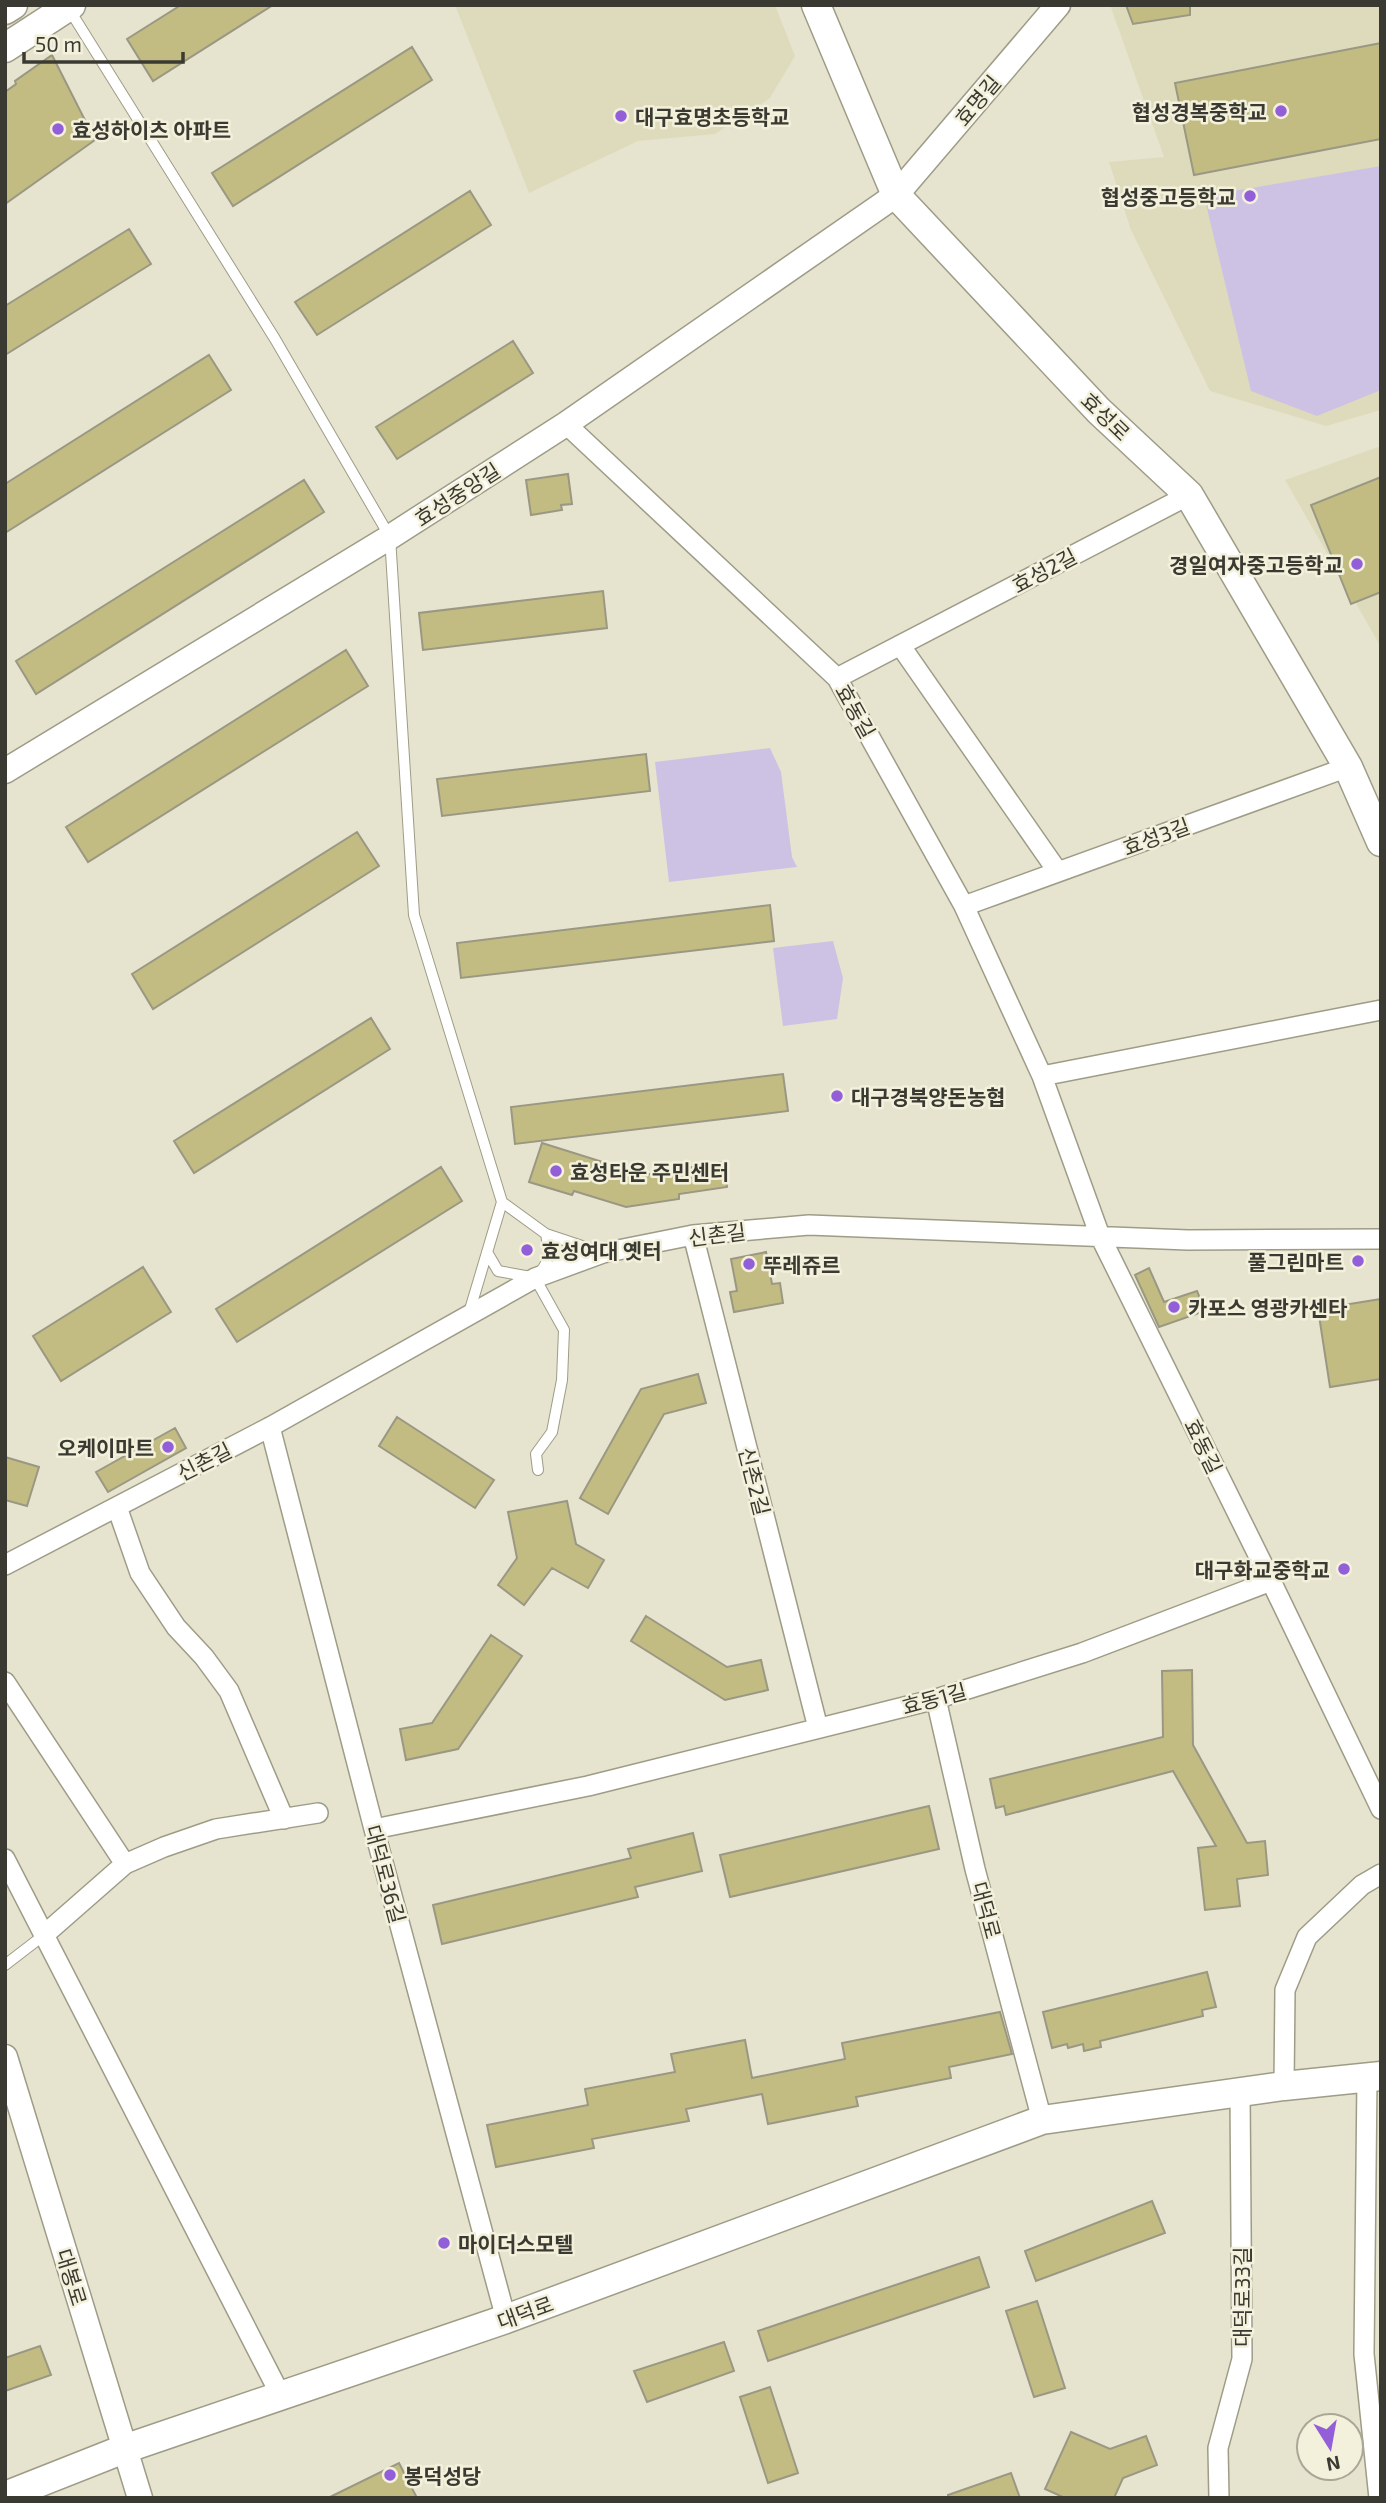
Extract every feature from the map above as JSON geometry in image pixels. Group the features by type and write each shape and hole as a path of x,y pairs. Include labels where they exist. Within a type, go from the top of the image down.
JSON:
{"main road":[{"path":"5,10 13,5"},
{"name":"효성로","path":"816,5 896,195 1099,411 1189,495 1349,767 1381,842"},
{"path":"5,48 69,6"},
{"name":"대덕로","path":"5,2496 124,2449 506,2319 1042,2120 1284,2086 1374,2077"}],"street":[{"name":"효명길","path":"896,195 1058,5"},
{"name":"효성중앙길","path":"5,771 390,537 566,424 896,195"},
{"name":"효동길","path":"566,424 837,678 964,906 1042,1076 1100,1236 1381,1809"},
{"name":"효성2길","path":"837,678 1189,495"},
{"path":"900,645 1058,872"},
{"name":"효성3길","path":"964,906 1349,767"},
{"path":"1042,1076 1381,1010"},
{"name":"신촌길","path":"5,1565 270,1427 535,1278 603,1253 693,1235 809,1225 1188,1240 1381,1239"},
{"name":"신촌2길","path":"693,1235 818,1728"},
{"name":"대덕로36길","path":"270,1427 374,1829 506,2319"},
{"path":"117,1507 140,1573 176,1627 204,1657 229,1691 284,1819"},
{"name":"효동1길","path":"374,1829 588,1786 936,1699 1082,1653 1271,1581"},
{"path":"5,1682 125,1864"},
{"name":"대덕로","path":"936,1699 975,1869 1042,2120"},
{"path":"44,1935 125,1864 216,1829 318,1813"},
{"path":"5,1859 281,2396"},
{"path":"1284,2086 1284,1990 1307,1937 1362,1885 1381,1874"},
{"name":"대봉로","path":"5,2057 140,2498"},
{"path":"1374,2077 1364,2354 1379,2498"},
{"name":"대덕로33길","path":"1219,2498 1218,2448 1242,2359 1240,2092"}],"lane":[{"path":"69,6 275,339 390,537 414,915 502,1202 469,1313"},
{"path":"502,1202 545,1234 603,1253"},
{"path":"535,1278 546,1265 550,1252 545,1234"},
{"path":"487,1252 498,1271 535,1278"},
{"path":"535,1278 564,1330 562,1380 552,1432 536,1454 538,1471"},
{"path":"5,1965 44,1935"}],"shaded area":[{"name":"대구효명초등학교","path":"455,5 775,5 795,56 770,98 715,134 638,141 529,193"},
{"name":"협성중고등학교","path":"1110,5 1381,5 1381,410 1326,426 1210,391 1131,230 1109,162 1164,157"},
{"path":"1381,166 1381,390 1317,416 1251,391 1204,196"},
{"name":"경일여자중고등학교","path":"1381,446 1381,647 1285,480"},
{"path":"770,748 781,772 792,857 797,867 669,882 655,762"},
{"path":"833,941 843,978 837,1019 783,1026 773,948"}],"building":[{"path":"181,5 273,5 153,81 127,39"},
{"path":"1126,5 1190,5 1190,15 1133,24"},
{"name":"협성경복중학교","path":"1381,43 1381,139 1194,175 1175,83"},
{"path":"412,47 432,80 233,206 212,173"},
{"name":"효성하이츠 아파트","path":"52,55 95,140 5,204 5,92 16,84 15,81"},
{"path":"470,191 491,225 317,335 295,302"},
{"path":"129,229 151,264 5,355 5,306"},
{"path":"513,341 533,373 397,459 376,427"},
{"path":"209,355 231,390 5,533 5,484"},
{"path":"568,474 572,504 561,505 562,510 531,515 526,480"},
{"path":"1381,477 1381,592 1351,604 1311,505"},
{"path":"304,480 324,512 36,694 16,661"},
{"path":"603,591 607,628 423,650 419,613"},
{"path":"346,650 368,686 88,862 66,827"},
{"path":"646,754 650,791 442,816 437,779"},
{"path":"357,832 379,866 153,1009 132,974"},
{"path":"770,905 774,941 461,978 457,943"},
{"path":"371,1018 390,1049 194,1173 174,1141"},
{"path":"783,1074 788,1111 515,1144 511,1107"},
{"path":"542,1143 644,1175 724,1162 727,1187 679,1194 679,1199 626,1207 574,1191 572,1195 529,1182"},
{"path":"441,1167 462,1201 237,1342 216,1309"},
{"path":"766,1252 772,1284 780,1283 783,1303 734,1312 730,1292 737,1291 731,1259"},
{"path":"143,1267 171,1312 61,1381 33,1336"},
{"path":"1149,1268 1164,1302 1197,1291 1205,1311 1159,1327 1135,1275"},
{"path":"1381,1299 1381,1379 1330,1387 1318,1309"},
{"path":"698,1374 706,1403 664,1414 608,1514 580,1498 641,1389"},
{"path":"397,1417 494,1480 475,1508 379,1446"},
{"path":"175,1428 186,1448 108,1492 96,1472"},
{"path":"5,1457 39,1467 27,1506 5,1500"},
{"path":"567,1501 576,1544 604,1560 588,1588 552,1568 524,1605 498,1585 517,1558 508,1512"},
{"path":"646,1616 727,1667 761,1660 768,1690 725,1700 631,1641"},
{"path":"491,1635 522,1656 458,1749 406,1760 400,1729 432,1723"},
{"path":"1192,1670 1193,1745 1247,1843 1265,1841 1268,1875 1237,1879 1240,1906 1205,1910 1198,1848 1216,1846 1173,1771 1006,1815 1004,1806 996,1808 990,1779 1163,1737 1162,1671"},
{"path":"929,1806 939,1849 730,1897 720,1855"},
{"path":"693,1833 702,1871 635,1887 638,1897 442,1944 433,1905 631,1858 628,1849"},
{"path":"1207,1972 1216,2007 1202,2010 1203,2016 1100,2041 1101,2047 1084,2051 1083,2044 1052,2048 1043,2012"},
{"path":"1000,2012 1012,2054 949,2067 951,2078 856,2097 858,2106 768,2124 762,2094 686,2109 689,2121 592,2139 594,2148 496,2167 487,2125 588,2105 585,2089 675,2072 671,2054 745,2040 752,2078 845,2059 842,2043"},
{"path":"1152,2201 1165,2233 1036,2281 1025,2251"},
{"path":"979,2257 989,2287 768,2361 758,2331"},
{"path":"1037,2301 1065,2388 1034,2397 1006,2311"},
{"path":"724,2342 734,2371 647,2402 634,2371"},
{"path":"40,2346 51,2375 5,2391 5,2358"},
{"path":"770,2387 798,2473 768,2483 740,2397"},
{"path":"1071,2432 1110,2449 1146,2436 1157,2465 1123,2478 1114,2498 1065,2498 1045,2489"},
{"name":"봉덕성당","path":"399,2463 417,2498 328,2498"},
{"path":"1011,2473 1020,2498 948,2498 948,2495"}],"place":[{"name":"협성경복중학교","path":"1281,111"},
{"name":"대구효명초등학교","path":"621,116"},
{"name":"효성하이츠 아파트","path":"58,129"},
{"name":"협성중고등학교","path":"1250,196"},
{"name":"경일여자중고등학교","path":"1357,564"},
{"name":"대구경북양돈농협","path":"837,1096"},
{"name":"효성타운 주민센터","path":"556,1171"},
{"name":"효성여대 옛터","path":"527,1250"},
{"name":"풀그린마트","path":"1358,1261"},
{"name":"뚜레쥬르","path":"749,1264"},
{"name":"카포스 영광카센타","path":"1174,1307"},
{"name":"오케이마트","path":"168,1447"},
{"name":"대구화교중학교","path":"1344,1569"},
{"name":"마이더스모텔","path":"444,2243"},
{"name":"봉덕성당","path":"390,2475"}]}
